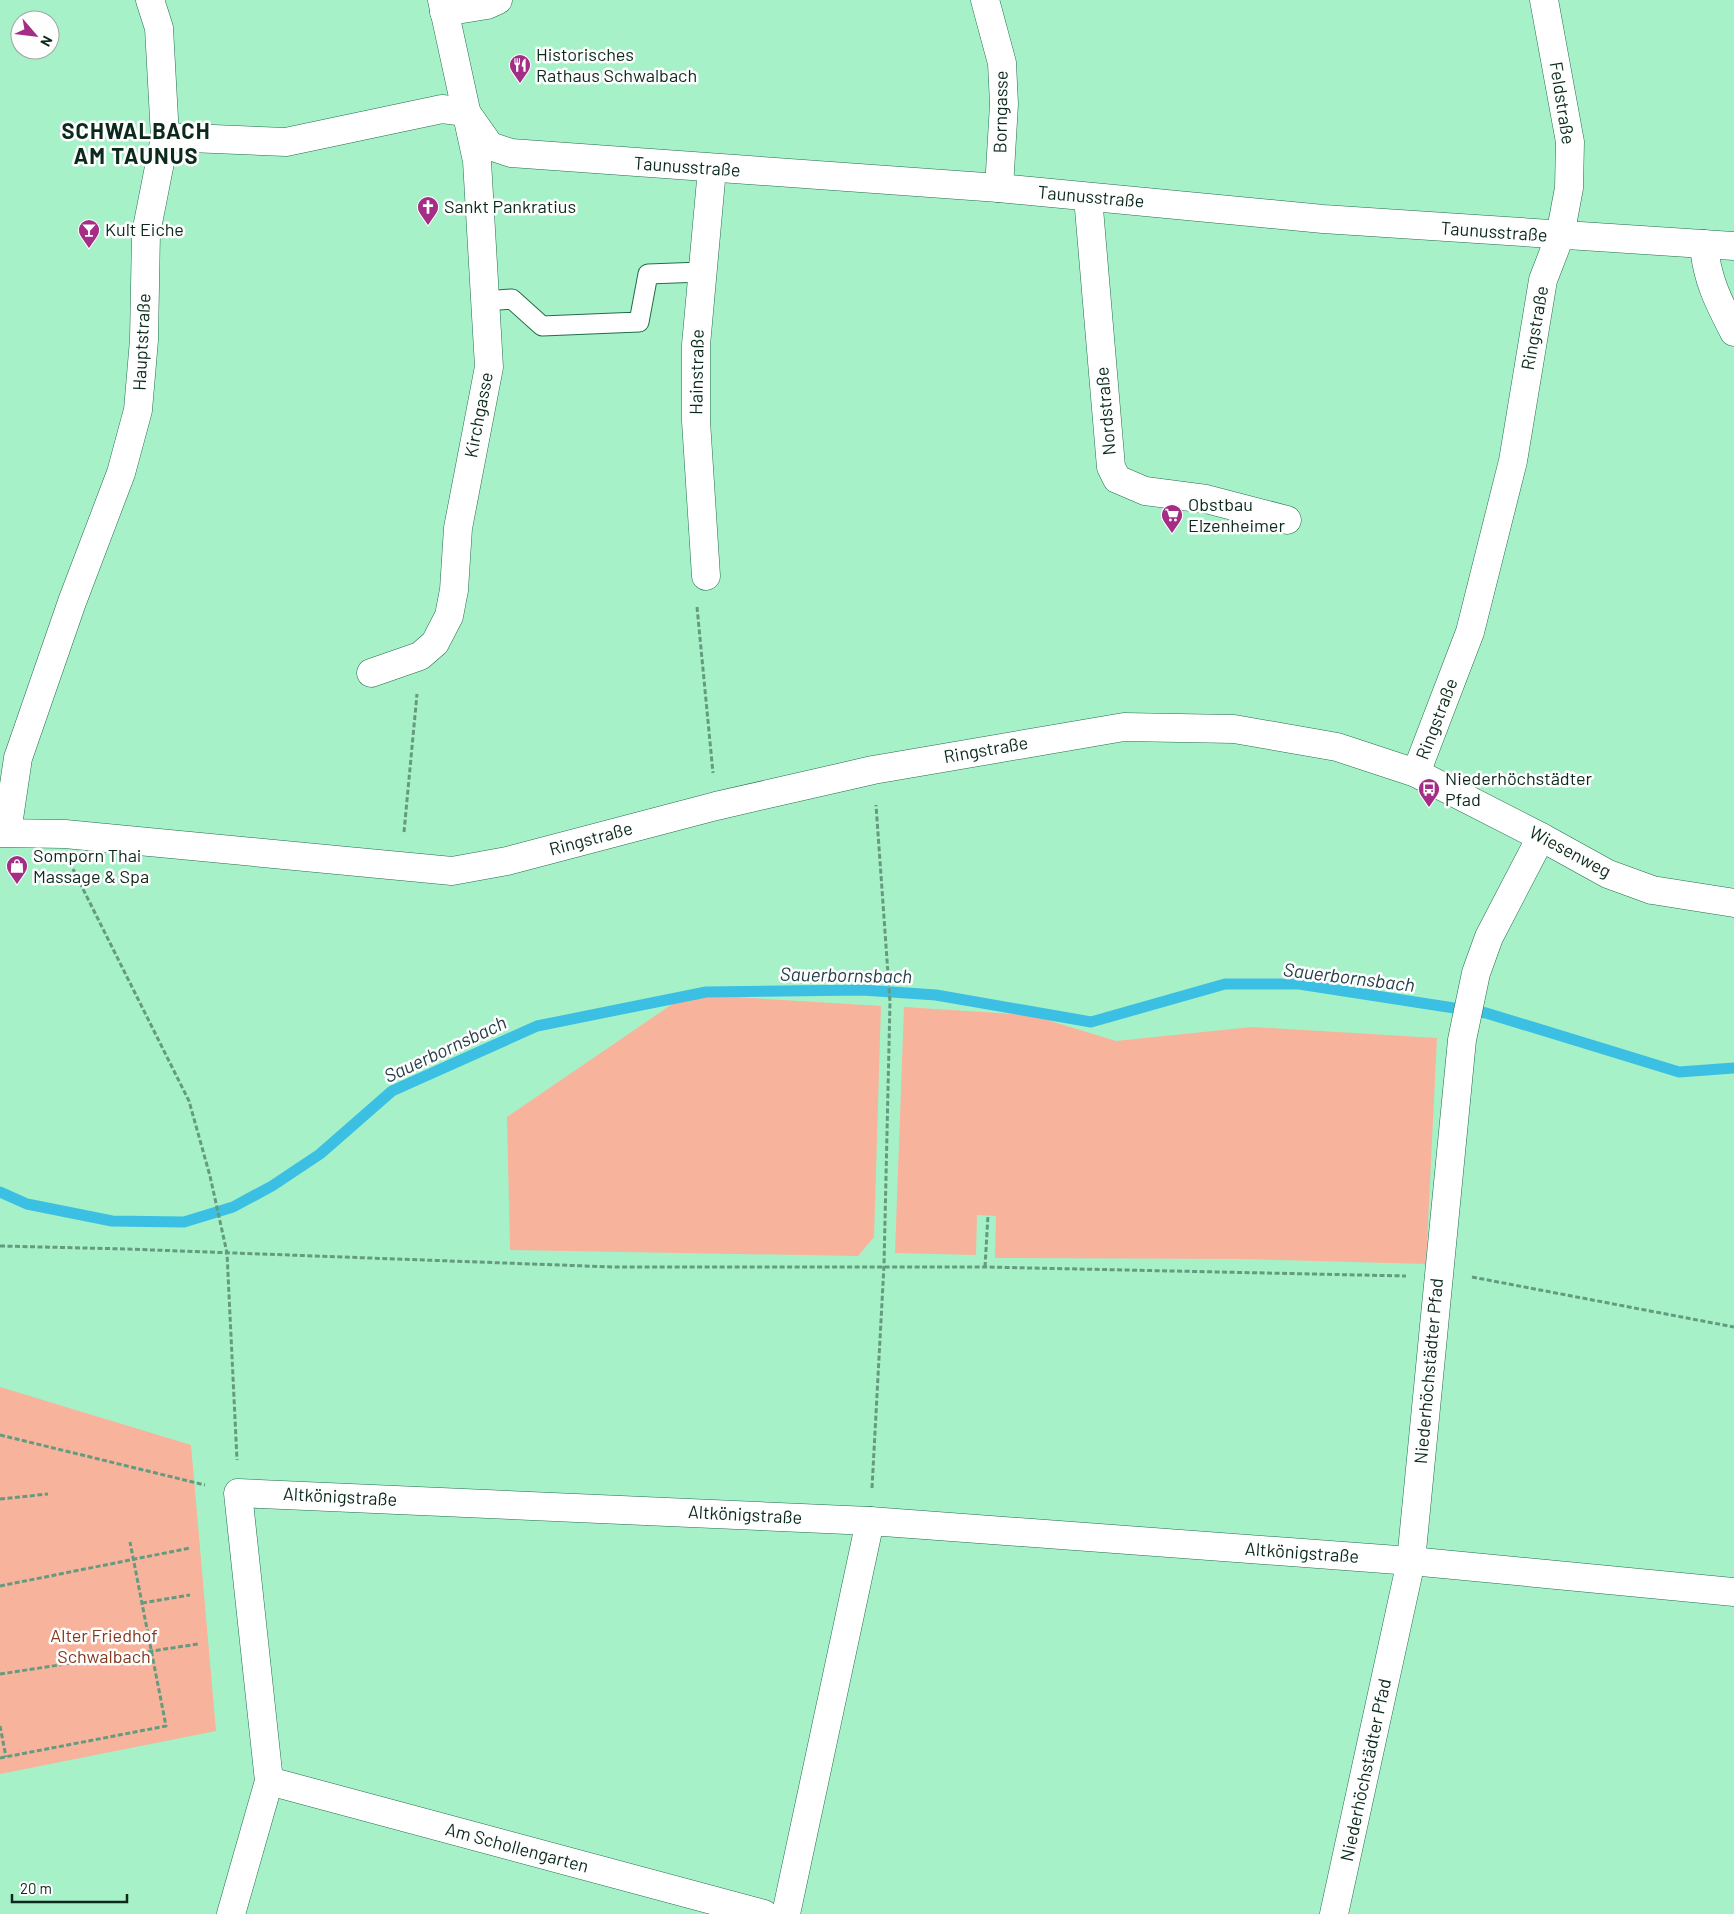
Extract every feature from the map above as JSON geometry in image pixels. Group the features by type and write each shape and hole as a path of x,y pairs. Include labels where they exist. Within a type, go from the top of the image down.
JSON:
{"street":[{"name":"Hauptstraße","path":"3,832 18,758 72,602 122,474 138,410 144,340 146,233 165,137 159,28 150,0"},
{"path":"443,6 487,5 498,0"},
{"name":"Feldstraße","path":"1544,0 1570,142 1569,188 1560,236"},
{"name":"Borngasse","path":"979,3 1002,63 1004,104 998,188"},
{"name":"Kirchgasse","path":"371,673 420,656 435,642 446,623 454,590 458,528 489,367 477,161 443,6"},
{"path":"165,137 286,142 442,109 466,112"},
{"name":"Taunusstraße","path":"466,112 490,146 511,153 712,169 998,188 1323,219 1734,246"},
{"name":"Hainstraße","path":"706,576 696,422 696,345 712,169"},
{"name":"Nordstraße","path":"1088,197 1111,467 1118,479 1145,490 1206,499 1287,520"},
{"name":"Ringstraße","path":"3,832 65,834 452,871 507,861 716,806 873,770 1124,727 1234,729 1337,747 1416,773 1470,632 1513,461 1543,280 1560,236"},
{"path":"1704,244 1705,266 1712,290 1734,332"},
{"name":"Wiesenweg","path":"1416,773 1541,837 1608,874 1652,890 1734,903"},
{"name":"Niederhöchstädter Pfad","path":"1334,1914 1411,1561 1462,1040 1472,990 1489,937 1541,837"},
{"path":"231,1914 269,1781 238,1492"},
{"name":"Altkönigstraße","path":"238,1492 870,1521 1411,1561 1734,1592"},
{"path":"786,1914 870,1521"},
{"name":"Am Schollengarten","path":"269,1781 764,1914"}],"lane":[{"path":"485,301 512,299 542,326 639,322 648,274 702,272"}],"path":[{"path":"706,576 697,604 716,806"},
{"path":"401,867 420,656"},
{"path":"870,1521 884,1265 890,1002 890,976 873,770"},
{"path":"0,1435 238,1492 227,1252 210,1176 189,1101 74,875 65,834"},
{"path":"985,1266 988,1215"},
{"path":"0,1246 227,1252 613,1267 985,1266 1471,1277 1734,1327"},
{"path":"0,1499 48,1494"},
{"path":"0,1758 166,1726 130,1542"},
{"path":"0,1586 190,1548"},
{"path":"142,1604 190,1595"},
{"path":"0,1674 198,1644"},
{"path":"0,1726 6,1757"}],"green space":[{"path":"687,994 881,1006 874,1237 858,1256 510,1250 507,1117"},
{"path":"904,1007 1031,1015 1116,1041 1252,1027 1437,1038 1426,1264 1240,1259 995,1258 996,1216 977,1215 976,1255 895,1253"},
{"name":"Alter Friedhof Schwalbach","path":"0,1387 191,1445 216,1731 0,1774"}],"waterway":[{"name":"Sauerbornsbach","path":"0,1192 27,1204 112,1221 184,1222 233,1207 272,1186 320,1154 392,1091 537,1026 706,992 862,990 936,995 1091,1022 1225,984 1299,984 1486,1013 1679,1072 1734,1068"}],"place":[{"name":"Historisches Rathaus Schwalbach","path":"520,84"},
{"name":"Sankt Pankratius","path":"428,226"},
{"name":"Kult Eiche","path":"89,249"},
{"name":"Obstbau Elzenheimer","path":"1172,534"},
{"name":"Niederhöchstädter Pfad","path":"1429,808"},
{"name":"Somporn Thai Massage & Spa","path":"17,885"}],"district":[{"name":"SCHWALBACH AM TAUNUS","path":"136,144"}]}
